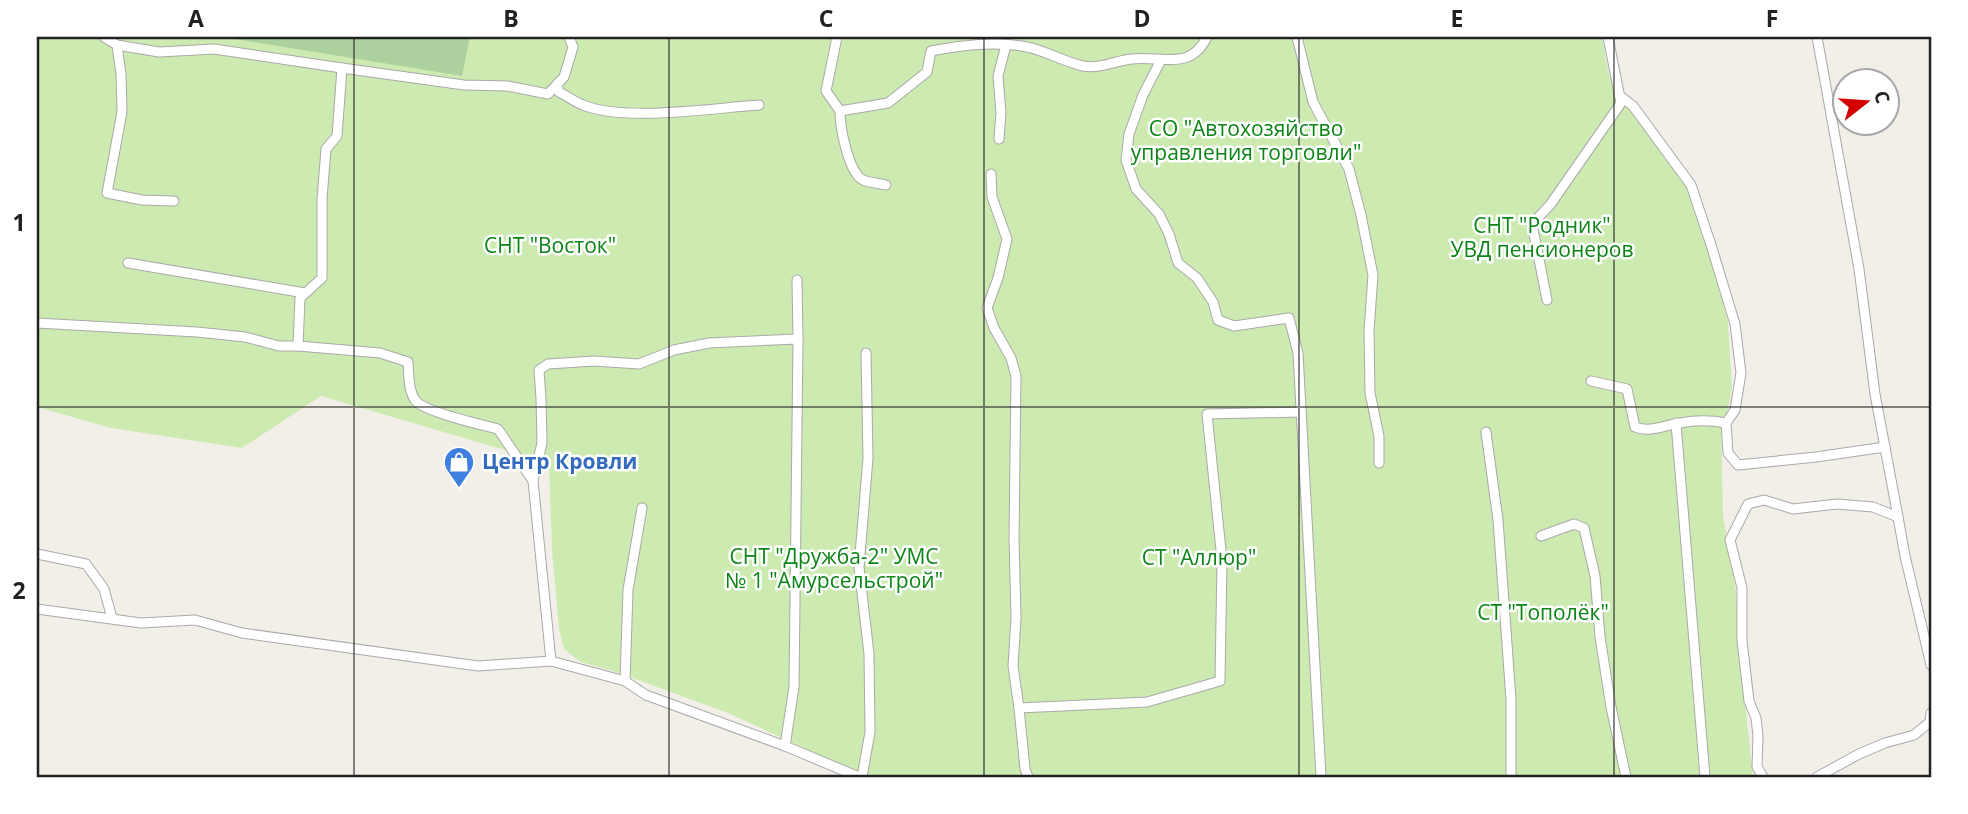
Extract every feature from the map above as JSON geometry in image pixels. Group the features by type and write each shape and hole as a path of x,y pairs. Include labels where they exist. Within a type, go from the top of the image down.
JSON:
{"street":[{"path":"104,37 117,45 159,52 214,49 464,85 507,86 548,94 564,77 573,47 569,37"},
{"path":"837,37 826,91 839,111 840,127 853,171 862,179 886,185"},
{"path":"839,111 888,103 927,72 931,51 971,44 1029,47 1060,60 1087,67 1132,59 1181,59 1201,49 1207,37"},
{"path":"1297,37 1313,102 1349,169 1371,263 1370,393 1378,436 1379,463"},
{"path":"1547,300 1532,224 1550,205 1621,103 1608,37"},
{"path":"1817,37 1859,269 1875,394 1905,556 1931,665"},
{"path":"117,45 122,112 107,192 142,200 174,201"},
{"path":"999,139 1002,113 998,76 1006,45"},
{"path":"1161,60 1143,95 1129,134 1126,160 1136,189 1159,214 1169,234 1178,264 1197,278 1213,302 1218,320 1234,326 1289,318 1298,353 1321,777"},
{"path":"298,346 300,298 322,278 326,149 337,136 342,68"},
{"path":"557,84 559,92 584,106 618,113 759,105"},
{"path":"1619,95 1633,106 1691,186 1735,324 1741,373 1735,410 1726,423 1728,453 1738,465 1885,447"},
{"path":"991,174 992,197 1007,239 998,278 987,308 994,328 1011,358 1016,376 1016,618 1013,666 1028,777"},
{"path":"128,263 305,293"},
{"path":"785,746 794,687 797,280"},
{"path":"37,323 209,333 245,337 279,346 380,353 408,362 411,391 416,403 498,429 533,481"},
{"path":"551,661 533,481 542,443 539,370 548,364 594,361 639,364 674,350 709,343 798,339"},
{"path":"37,609 142,622 195,620 242,633 478,666 551,661 625,681 646,695 785,746 860,777 870,733 869,654 859,567 868,458 866,353"},
{"path":"1591,381 1627,389 1635,427 1643,430 1708,420 1726,423"},
{"path":"1018,708 1147,702 1220,681 1222,560 1207,414 1301,412"},
{"path":"1676,423 1705,777"},
{"path":"1486,432 1498,520 1506,630 1511,700 1511,777"},
{"path":"1763,777 1757,767 1756,718 1749,701 1742,641 1742,588 1730,540 1748,504 1764,500 1793,509 1837,504 1873,507 1898,517"},
{"path":"625,681 628,590 642,508"},
{"path":"1541,536 1574,524 1584,528 1595,576 1600,637 1611,707 1626,777"},
{"path":"37,554 86,564 104,589 112,618"},
{"path":"1817,777 1885,743 1914,736 1930,722 1931,713"}],"green space":[{"path":"223,37 470,37 462,76"},
{"path":"1602,37 1609,75 1628,108 1686,185 1728,322 1732,388 1727,413 1721,424 1723,515 1736,592 1753,777 867,777 728,713 581,662 564,649 559,628 552,550 549,463 321,396 242,448 111,428 37,407 37,39"}],"place":[{"name":"Центр Кровли","path":"459,489"}],"park label":[{"name":"СО \"Автохозяйство управления торговли\"","path":"1246,141"},
{"name":"СНТ \"Родник\" УВД пенсионеров","path":"1542,238"},
{"name":"СНТ \"Восток\"","path":"550,246"},
{"name":"СТ \"Аллюр\"","path":"1199,558"},
{"name":"СНТ \"Дружба-2\" УМС № 1 \"Амурсельстрой\"","path":"834,569"},
{"name":"СТ \"Тополёк\"","path":"1543,613"}]}
